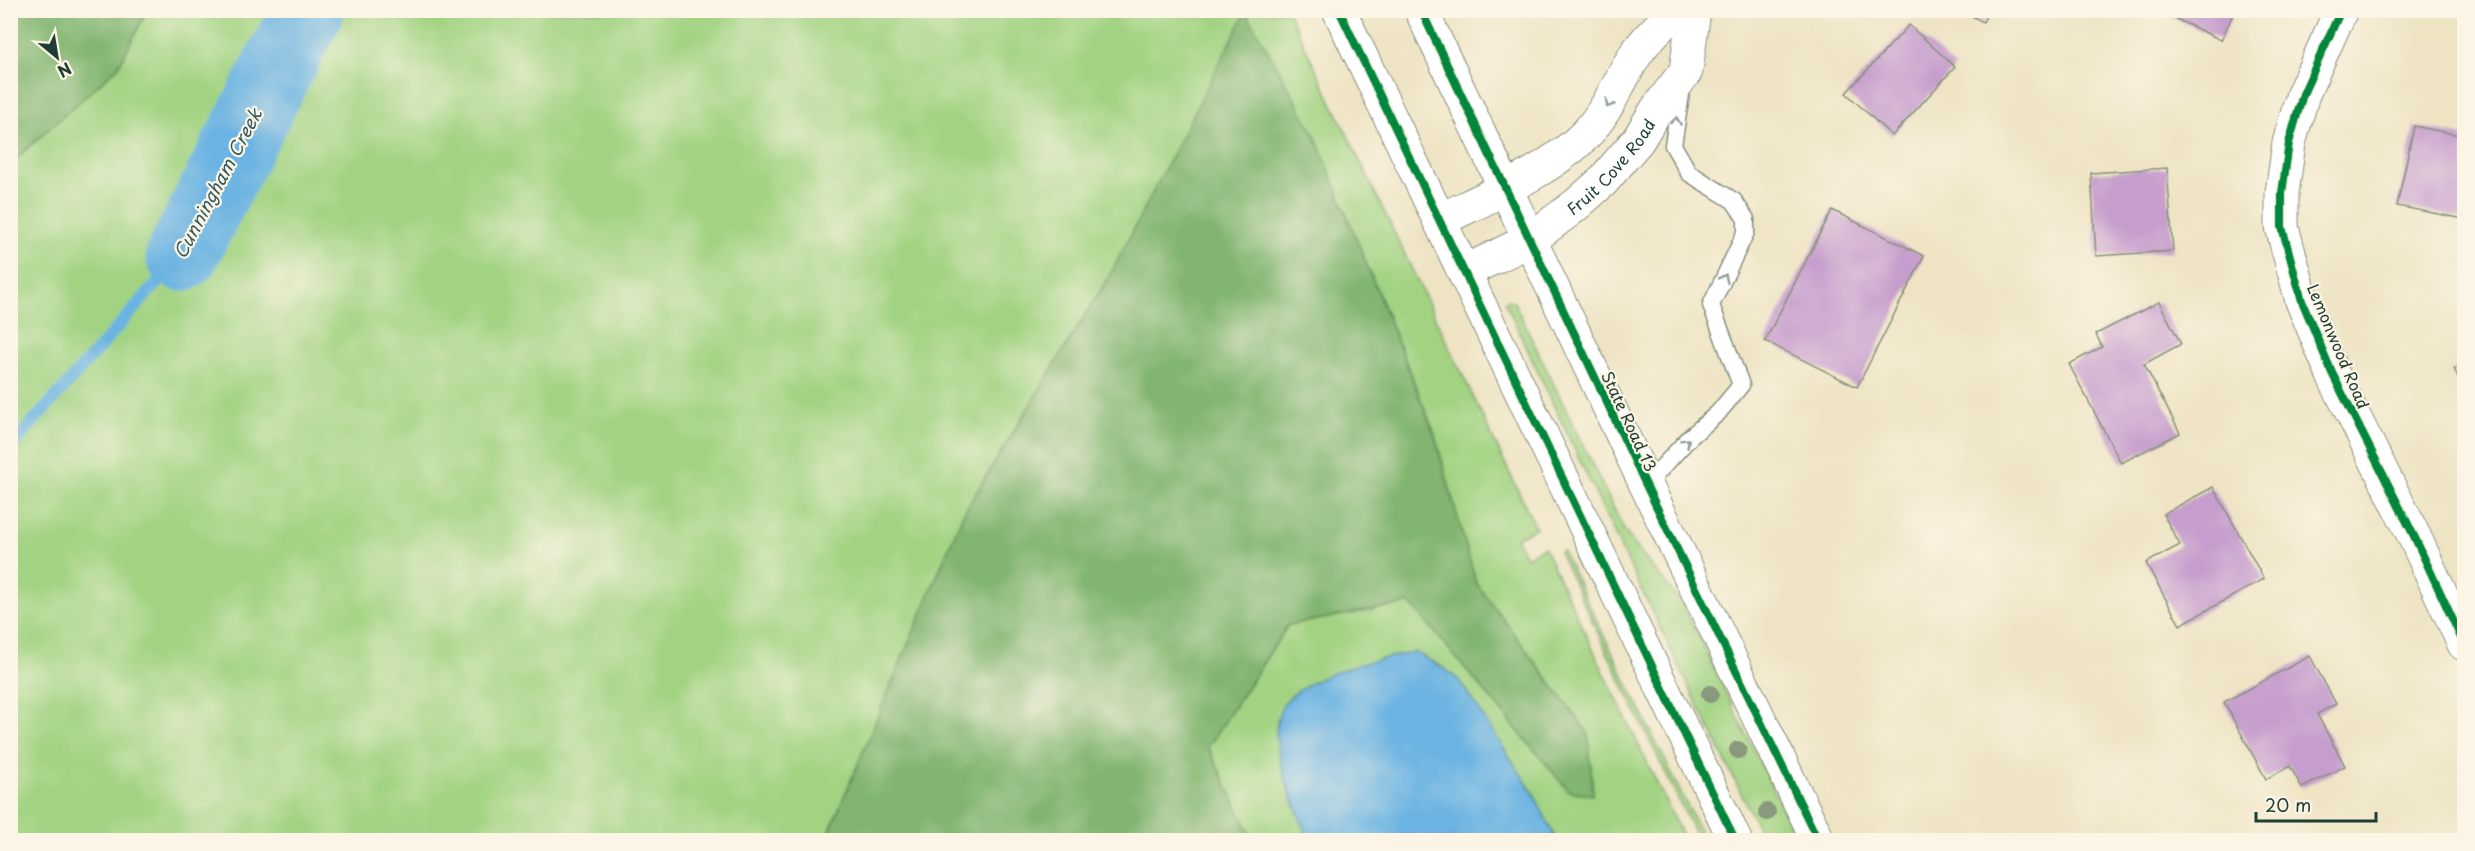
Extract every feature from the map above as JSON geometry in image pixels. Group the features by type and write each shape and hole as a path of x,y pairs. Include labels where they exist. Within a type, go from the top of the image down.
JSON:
{"main road":[{"path":"1338,10 1735,840"},
{"name":"State Road 13","path":"1421,10 1646,485 1818,840"},
{"path":"1440,220 1505,188 1552,160 1584,136 1607,108 1637,53 1676,10"},
{"name":"Fruit Cove Road","path":"1464,272 1530,240 1602,182 1638,141 1657,109 1686,71 1694,10"},
{"name":"Lemonwood Road","path":"2341,10 2303,94 2289,143 2282,193 2282,227 2302,301 2332,373 2414,536 2464,644"}],"lane":[{"path":"1646,485 1690,437 1718,413 1741,385 1711,305 1746,232 1746,219 1734,201 1689,173 1673,145 1686,71"}],"green space":[{"path":"11,10 147,11 118,67 11,163"},
{"path":"147,11 1288,11 1536,528 1516,538 1526,557 1544,547 1684,840 1556,840 1534,794 1289,791 1309,840 1253,840 1208,747 1288,625 1410,603 1569,791 1593,794 1588,733 1476,583 1434,432 1314,133 1111,273 963,514 826,840 11,840 10,163 118,67"},
{"path":"1246,12 1314,133 1434,433 1476,583 1588,733 1593,795 1569,791 1410,603 1288,625 1208,747 1253,840 826,840 963,514 1111,273"},
{"path":"1508,300 1514,302 1623,528 1685,609 1798,840 1764,840 1623,552 1505,302"},
{"path":"1562,550 1704,840 1698,840 1559,552"}],"water":[{"path":"1415,652 1459,680 1534,794 1556,840 1309,840 1290,794 1279,757 1277,727 1284,704 1300,690 1330,674 1365,663"}],"building":[{"path":"1961,10 1989,10 1983,22"},
{"path":"2157,10 2235,10 2221,40"},
{"path":"1909,25 1955,67 1892,136 1846,93"},
{"path":"2414,126 2464,136 2464,219 2397,206"},
{"path":"2167,168 2173,251 2096,256 2091,173"},
{"path":"1832,210 1924,256 1857,387 1765,341"},
{"path":"2159,302 2181,344 2144,364 2180,433 2121,463 2069,364 2102,347 2096,334"},
{"path":"2464,363 2464,388 2454,369"},
{"path":"2213,487 2264,579 2180,625 2146,563 2180,545 2163,514"},
{"path":"2310,656 2336,704 2317,714 2345,766 2302,788 2290,766 2266,779 2224,702"}],"waterway":[{"name":"Cunningham Creek","path":"182,255 308,10"},
{"name":"Cunningham Creek","path":"10,448 182,255"}],"cycle path":[{"path":"1339,10 1735,840"},
{"path":"1421,10 1646,485 1818,840"},
{"path":"2341,10 2303,94 2289,143 2282,193 2282,227 2302,301 2332,373 2414,536 2464,644"}]}
